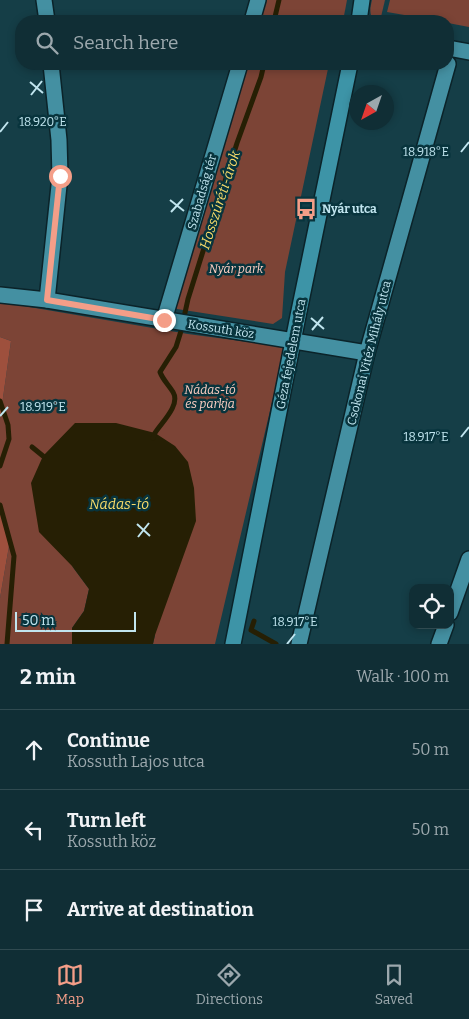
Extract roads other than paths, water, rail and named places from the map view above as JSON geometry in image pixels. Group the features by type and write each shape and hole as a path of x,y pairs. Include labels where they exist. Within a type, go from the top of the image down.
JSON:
{"main road":[{"path":"359,15 362,0"},
{"name":"Géza fejedelem utca","path":"233,644 349,70"}],"street":[{"path":"44,0 45,15"},
{"path":"254,15 258,0"},
{"path":"454,55 469,52"},
{"path":"47,300 60,176 59,140 52,70"},
{"name":"Szabadság tér","path":"167,321 238,70"},
{"name":"Csokonai Vitéz Mihály utca","path":"299,644 367,353 445,70"},
{"name":"Kossuth köz","path":"0,295 47,300 367,353"},
{"path":"454,602 469,559"},
{"path":"439,644 445,629"}],"water":[{"name":"Nádas-tó","path":"75,423 116,423 155,433 175,446 188,462 194,488 196,521 153,644 72,644 72,628 84,611 89,589 72,566 39,532 31,483 43,456"}],"waterway":[{"name":"Hosszúréti-árok","path":"275,15 279,0"},
{"name":"Hosszúréti-árok","path":"153,438 169,414 175,397 160,372 176,347 188,299 237,143 263,70"},
{"path":"0,401 8,425 9,439 0,466"},
{"path":"32,447 43,456"},
{"path":"0,505 14,556 7,644"},
{"path":"254,621 251,630 276,644"}],"place":[{"name":"Nyár utca","path":"306,209"}],"park label":[{"name":"Nyár park","path":"236,269"},
{"name":"Nádas-tó és parkja","path":"210,397"}]}
